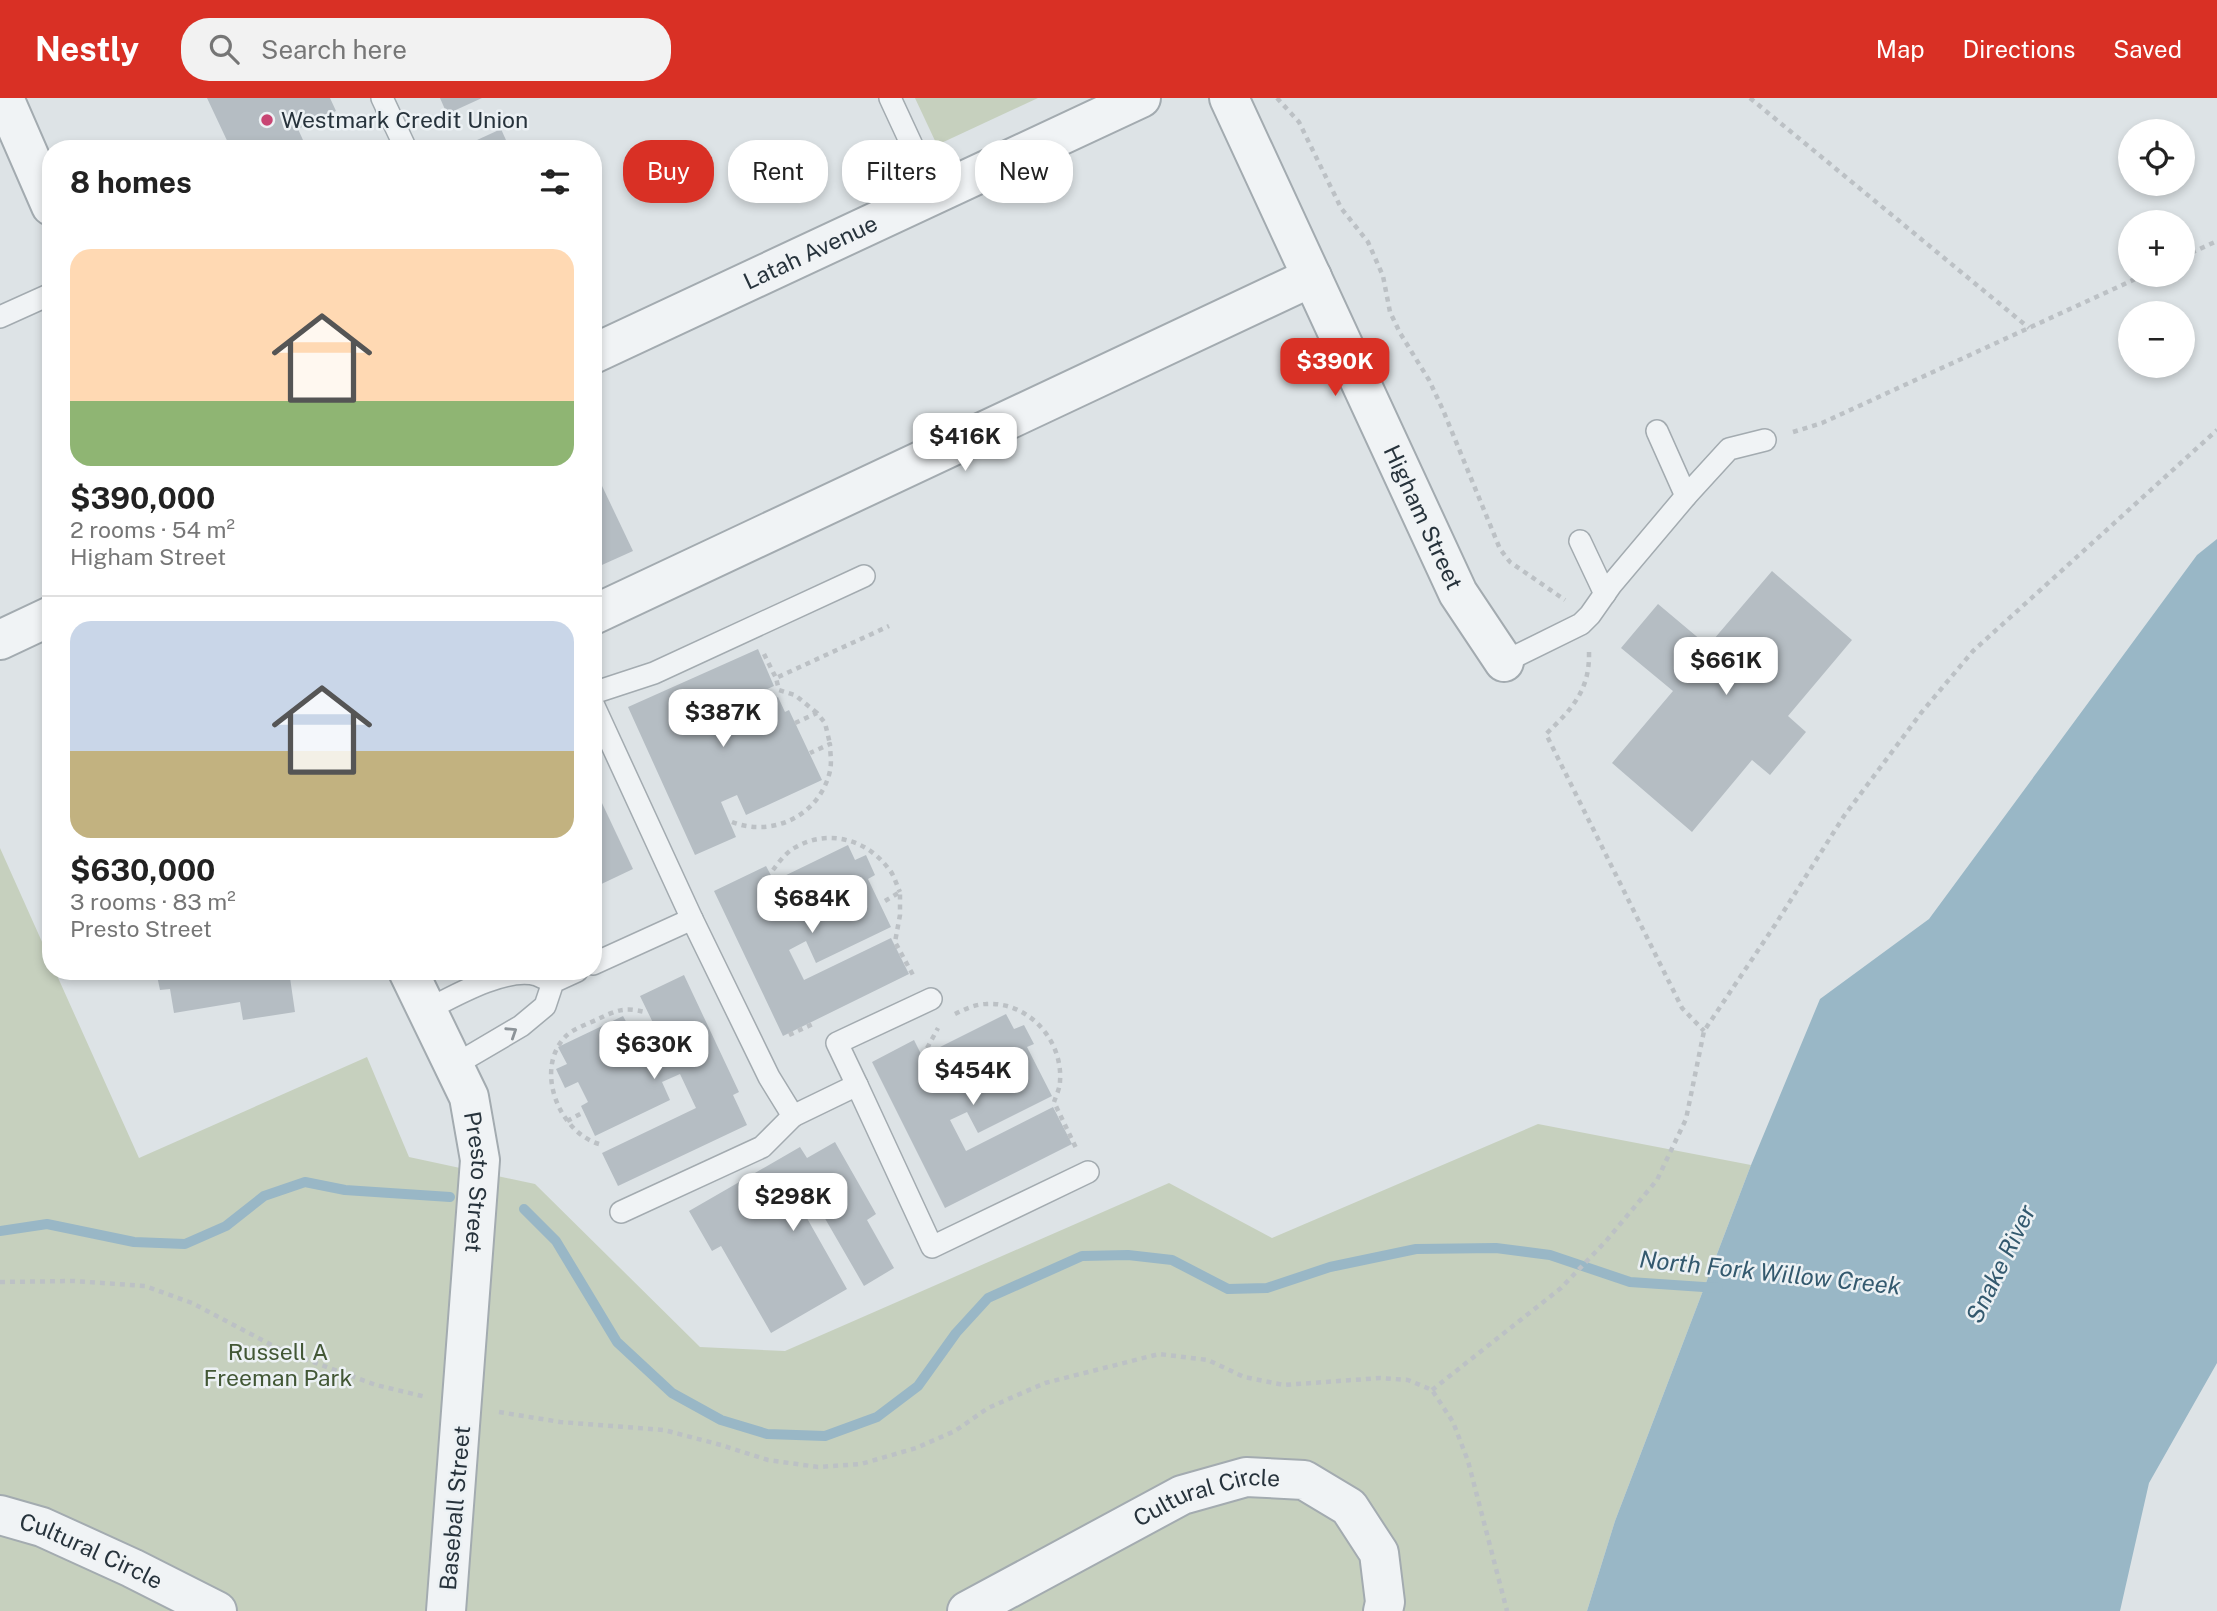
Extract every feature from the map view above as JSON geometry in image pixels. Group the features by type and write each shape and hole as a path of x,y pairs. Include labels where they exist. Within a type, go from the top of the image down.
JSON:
{"street":[{"path":"4,98 42,185"},
{"name":"Latah Avenue","path":"961,183 1141,98"},
{"name":"Higham Street","path":"1229,98 1458,593 1504,662"},
{"name":"Latah Avenue","path":"602,351 918,203"},
{"path":"602,611 1312,277"},
{"path":"0,640 42,621"},
{"name":"Presto Street","path":"412,980 469,1097 481,1160 464,1405"},
{"name":"Baseball Street","path":"446,1611 464,1405"},
{"name":"Cultural Circle","path":"967,1611 1182,1495 1246,1477 1304,1480 1349,1507 1379,1553 1385,1602 1382,1611"},
{"name":"Cultural Circle","path":"0,1515 42,1527 132,1567 217,1611"}],"lane":[{"path":"382,98 402,140"},
{"path":"890,98 909,140"},
{"path":"0,317 42,298"},
{"path":"1657,431 1686,496"},
{"path":"1504,662 1581,624 1686,496 1730,449 1765,440"},
{"path":"1580,541 1605,594"},
{"path":"602,690 654,673 864,576"},
{"path":"602,724 692,919 769,1077 793,1116"},
{"path":"602,960 692,919"},
{"path":"427,1010 478,984 492,980"},
{"path":"548,980 553,982"},
{"path":"453,1066 521,1026 545,1006 553,982 557,980"},
{"path":"930,999 837,1043 932,1247 1088,1172"},
{"path":"621,1212 762,1147 793,1116 857,1085"}],"path":[{"path":"1277,98 1299,122 1341,208 1368,242 1383,276 1390,312 1438,400 1500,549 1510,562 1564,598 1581,624 1589,651 1590,666 1584,688 1570,711 1546,734 1682,1007 1704,1031"},
{"path":"1750,98 2029,328"},
{"path":"2195,251 2217,241"},
{"path":"1765,440 1822,423 2118,287"},
{"path":"1433,1390 1561,1288 1606,1241 1657,1180 1686,1119 1704,1031 1844,816 1921,713 1973,650 2217,430"},
{"path":"732,822 746,827 766,828 784,824 796,818 816,800 826,785 831,768 830,744 825,723 795,695 779,690 776,678 889,626"},
{"path":"795,723 817,713"},
{"path":"810,752 830,744"},
{"path":"773,870 795,848 815,839 842,838 867,848 889,868 900,892 900,915 895,942 913,975 917,976"},
{"path":"885,901 900,892"},
{"path":"951,1016 967,1008 1001,1004 1020,1010 1040,1024 1054,1045 1059,1065 1060,1082 1054,1102 1077,1152"},
{"path":"599,1144 591,1142 566,1121 557,1105 551,1083 553,1057 566,1035 615,1011 629,1008 645,1012"},
{"path":"932,1066 925,1052 943,1023"},
{"path":"566,1121 584,1112"},
{"path":"0,1282 74,1281 145,1286 192,1303 283,1351 376,1385 464,1405 561,1422 664,1430 768,1460 818,1467 861,1464 916,1448 954,1431 988,1408 1045,1383 1159,1354 1208,1360 1244,1377 1284,1385 1380,1378 1408,1380 1433,1390 1453,1422 1468,1461 1507,1611"}],"green space":[{"path":"915,98 1038,98 948,140 935,140"},
{"name":"Russell A Freeman Park","path":"0,848 42,942 42,980 59,980 139,1158 367,1057 409,1157 535,1184 700,1347 785,1351 1169,1183 1272,1238 1538,1124 1751,1165 1615,1521 1587,1611 0,1611"}],"water":[{"name":"Snake River","path":"2217,539 2217,1363 2149,1483 2120,1611 1587,1611 1615,1521 1751,1165 1820,999 1929,919 2197,555"}],"building":[{"name":"Westmark Credit Union","path":"207,98 330,98 336,111 298,129 303,140 227,140"},
{"path":"440,98 482,98 447,114"},
{"path":"501,129 506,140 477,140"},
{"path":"602,486 633,551 602,565"},
{"path":"1772,571 1852,640 1788,716 1806,732 1770,775 1752,760 1692,832 1612,763 1673,691 1621,648 1658,604 1708,646"},
{"path":"758,649 774,686 690,724 695,735 778,697 785,712 789,710 822,780 746,815 737,795 721,802 736,837 695,855 628,707"},
{"path":"602,803 633,869 602,884"},
{"path":"848,845 855,860 866,855 875,875 868,879 891,927 816,963 806,941 789,950 804,980 891,938 909,974 783,1036 714,891 766,866 774,881"},
{"path":"684,975 739,1092 733,1095 747,1125 618,1186 602,1153 696,1108 680,1074 662,1082 670,1100 595,1136 581,1106 588,1102 578,1082 565,1088 556,1069 567,1064 558,1047 623,1016 629,1027 640,1022 645,1034 656,1029 640,996"},
{"path":"158,980 290,980 295,1012 243,1020 240,1002 174,1013 170,989 160,990"},
{"path":"1006,1014 1014,1029 1024,1025 1034,1044 1027,1047 1052,1096 978,1133 967,1112 950,1120 966,1151 1053,1107 1072,1144 945,1208 872,1062 914,1040 931,1074 947,1066 938,1048"},
{"path":"835,1142 876,1214 867,1220 894,1268 864,1286 812,1196 799,1204 847,1289 771,1333 721,1246 712,1251 689,1211 800,1147 807,1158"}],"waterway":[{"name":"North Fork Willow Creek","path":"0,1231 47,1224 134,1242 185,1244 226,1226 264,1196 305,1182 345,1190 450,1197"},
{"name":"North Fork Willow Creek","path":"524,1209 556,1241 617,1342 672,1393 721,1420 767,1434 825,1436 877,1417 918,1386 956,1333 988,1298 1082,1256 1128,1255 1172,1260 1228,1289 1267,1288 1330,1267 1416,1249 1496,1248 1550,1255 1630,1282 1718,1288"}],"place":[{"name":"Westmark Credit Union","path":"267,120"}]}
